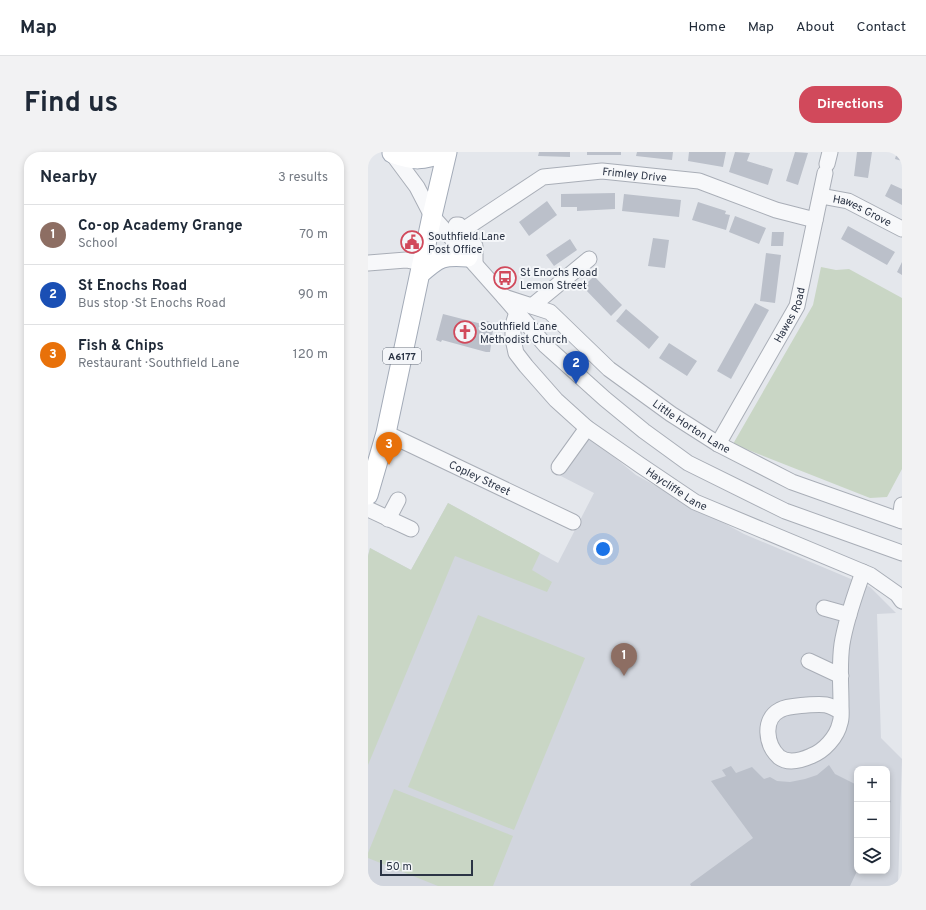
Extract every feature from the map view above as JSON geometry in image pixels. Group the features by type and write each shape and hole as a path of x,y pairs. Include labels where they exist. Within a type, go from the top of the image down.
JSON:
{"main road":[{"path":"392,152 407,158 420,159 430,158 446,152"},
{"name":"A6177","path":"368,495 386,433 421,268 435,220 446,152"},
{"path":"421,268 443,257 453,256 472,260"}],"street":[{"path":"392,152 417,187 435,220 472,260 546,346 605,399 644,430 688,463 785,511 896,551"},
{"name":"Hawes Road","path":"718,444 797,306 827,163"},
{"name":"Frimley Drive","path":"463,230 543,177 602,171 699,181 776,210 815,220"},
{"name":"Hawes Grove","path":"821,196 848,201 902,229"},
{"path":"435,220 459,226 463,230 475,246 472,260"},
{"path":"532,306 589,259"},
{"path":"368,263 406,260 421,268"},
{"name":"Little Horton Lane","path":"504,297 550,312 609,369 671,414 718,444 792,482 901,521"},
{"name":"Haycliffe Lane","path":"517,312 513,325 513,339 516,353 556,400 587,428 695,502 870,574 897,594 902,601"},
{"path":"559,467 587,428"},
{"name":"Copley Street","path":"386,433 573,522"},
{"path":"388,519 398,500"},
{"path":"901,521 902,505"},
{"path":"368,509 411,529"},
{"path":"841,712 831,706 822,704 790,707 780,710 771,718 767,729 772,748 780,757 790,761 800,760 813,755 825,747 836,734 841,722 842,646 849,615 863,572"},
{"path":"824,608 849,615"},
{"path":"809,661 841,676"}],"shaded area":[{"path":"586,434 636,475 744,534 870,587 896,613 877,614 881,738 902,759 898,886 368,886 368,556 370,548 411,570 448,503 558,563 594,493 557,474"}],"green space":[{"path":"821,267 836,270 849,269 902,298 902,469 887,497 870,498 733,444 813,305"},
{"path":"448,503 540,553 532,570 552,582 547,592 455,556 368,765 368,556 370,548 411,570"},
{"path":"478,615 585,658 514,830 408,787"},
{"path":"394,789 513,836 493,886 438,886 368,858 368,853"}],"building":[{"path":"539,152 570,152 570,157 538,156"},
{"path":"587,152 621,152 621,155 587,155"},
{"path":"637,152 673,152 672,160 636,156"},
{"path":"689,152 726,152 723,167 688,161"},
{"path":"735,152 750,153 747,161 773,169 768,185 729,172"},
{"path":"795,152 808,153 798,185 786,181"},
{"path":"857,152 872,152 868,178 854,176"},
{"path":"897,152 902,152 902,161 895,159"},
{"path":"891,184 902,189 902,205 885,196"},
{"path":"615,193 615,209 577,211 577,207 561,207 561,194"},
{"path":"624,194 681,200 679,217 622,211"},
{"path":"547,201 557,215 529,236 519,222"},
{"path":"698,202 726,211 725,214 730,215 726,230 692,220"},
{"path":"735,216 766,228 759,244 729,232"},
{"path":"848,226 895,252 887,265 841,239"},
{"path":"772,232 784,232 783,246 771,246"},
{"path":"653,238 669,240 665,268 648,266"},
{"path":"570,239 577,250 554,266 546,255"},
{"path":"766,253 781,255 775,303 760,301"},
{"path":"902,262 902,275 897,272"},
{"path":"594,276 622,305 611,316 583,287"},
{"path":"755,303 769,310 731,379 717,371"},
{"path":"626,309 659,337 649,349 616,321"},
{"name":"Southfield Lane Methodist Church","path":"443,314 482,324 482,320 494,323 490,352 442,340 441,342 436,340"},
{"path":"669,343 697,361 687,376 659,358"},
{"path":"829,765 835,774 854,784 854,874 856,874 850,886 691,886 690,884 753,838 711,781 726,776 722,770 731,766 736,773 752,767 764,779 770,777 777,781 790,782 817,775"}],"place":[{"name":"Southfield Lane Post Office","path":"412,242"},
{"name":"St Enochs Road Lemon Street","path":"505,278"},
{"name":"Southfield Lane Methodist Church","path":"465,332"},
{"name":"St Enochs Road","path":"576,384"},
{"name":"Fish & Chips","path":"389,465"},
{"name":"Co-op Academy Grange","path":"624,676"}]}
